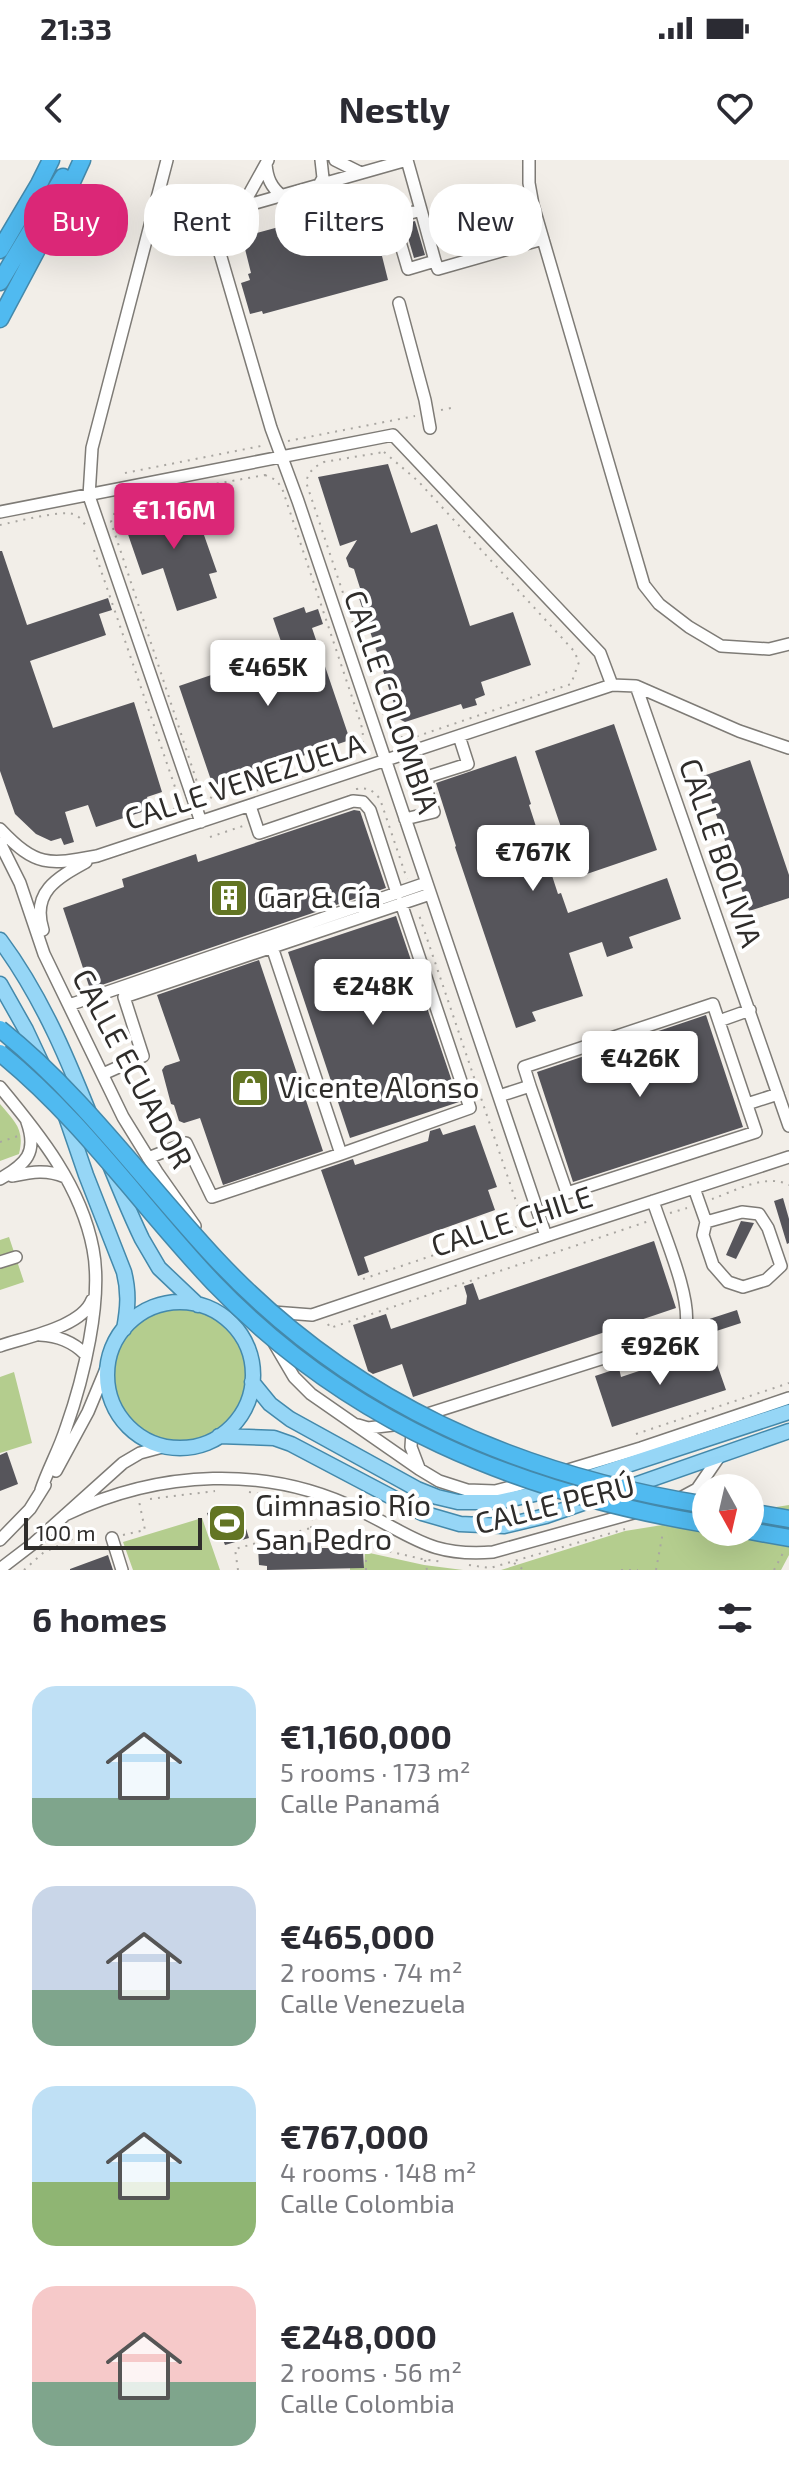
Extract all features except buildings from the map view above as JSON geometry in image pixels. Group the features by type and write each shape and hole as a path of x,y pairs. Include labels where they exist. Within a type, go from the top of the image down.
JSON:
{"highway":[{"path":"0,230 42,160"},
{"path":"0,250 51,160"},
{"path":"0,282 71,160"},
{"path":"0,319 82,160"},
{"path":"0,1029 86,1108 238,1282 296,1333 358,1378 437,1424 521,1460 609,1486 692,1502"},
{"path":"0,1053 64,1112 216,1285 285,1347 335,1384 414,1432 498,1471 585,1499 692,1525"},
{"path":"764,1515 789,1519"},
{"path":"764,1540 787,1544"}],"main road":[{"path":"0,940 37,996 55,1033 142,1239 159,1268 199,1305 223,1317 242,1337 252,1362 249,1398 232,1426 219,1436 193,1446 166,1446 151,1442 137,1434 120,1417 110,1396 107,1380 112,1349 136,1317 158,1306 182,1303 199,1305"},
{"path":"0,984 26,1030 64,1111 124,1272 128,1301 124,1329"},
{"name":"CALLE PERÚ","path":"252,1382 270,1404 290,1419 417,1489 437,1497 477,1503 498,1502 548,1491 789,1412"},
{"name":"CALLE PERÚ","path":"219,1436 274,1438 422,1513 460,1524 504,1526 527,1522 789,1431"}],"street":[{"path":"161,184 167,160"},
{"path":"320,184 323,178 321,160"},
{"path":"335,160 361,173"},
{"path":"322,184 407,160 438,269 543,239"},
{"path":"529,160 529,183 543,239 644,585 659,604 721,646 769,649 789,644"},
{"path":"267,162 267,176 275,190"},
{"path":"255,184 267,162"},
{"path":"421,210 393,218 408,269 435,261"},
{"path":"144,249 92,448 89,496 201,822"},
{"name":"CALLE COLOMBIA","path":"221,256 282,457 546,1236"},
{"path":"399,303 430,428"},
{"path":"0,512 393,435 600,653 612,685"},
{"name":"CALLE VENEZUELA","path":"97,856 612,685 636,686"},
{"path":"636,686 739,731 789,748"},
{"name":"CALLE BOLIVIA","path":"636,686 789,1126"},
{"path":"405,819 434,812 425,786 430,776 468,764 459,736"},
{"path":"148,1158 186,1143 212,1197 470,1108 370,810 363,802 353,801 259,833 250,806"},
{"path":"0,829 27,855 37,860 51,863 97,856"},
{"name":"CALLE ECUADOR","path":"0,843 20,883 44,954 123,1117 157,1172 251,1301"},
{"path":"97,856 48,886 41,902 40,921 68,1002 428,888"},
{"path":"103,1074 143,1056 124,997 272,947 399,898"},
{"path":"272,947 341,1154"},
{"path":"713,1004 756,1132 567,1193 530,1086 524,1067 713,1004"},
{"path":"719,1021 750,1010"},
{"path":"499,1096 530,1086"},
{"path":"0,1087 48,1146 66,1177 77,1198 93,1248 95,1292 77,1395 66,1431 41,1490"},
{"path":"747,1104 778,1094"},
{"path":"0,1179 20,1167 28,1157 31,1131 26,1118"},
{"path":"37,1171 48,1158 48,1146"},
{"name":"CALLE CHILE","path":"251,1301 269,1312 314,1314 789,1157"},
{"path":"0,1179 37,1171 49,1171 66,1177"},
{"path":"694,1188 706,1222 703,1235 713,1265 728,1282 743,1287 766,1280 785,1265 759,1214 742,1212 706,1222"},
{"path":"355,1425 368,1428 393,1425 673,1336 686,1326 688,1314 653,1201"},
{"path":"0,1262 16,1257"},
{"path":"0,1346 74,1321 89,1308 95,1292"},
{"name":"CALLE PERÚ","path":"251,1301 294,1377 311,1394 419,1469 453,1487 467,1490 495,1491 641,1448 789,1398"},
{"path":"285,1361 286,1339 292,1330 314,1314"},
{"path":"36,1334 61,1337 85,1354"},
{"path":"0,1540 30,1509 62,1461 88,1412 108,1364"},
{"path":"419,1469 413,1458 412,1431 426,1419 443,1411"},
{"path":"0,1569 123,1463 140,1453 166,1446"},
{"name":"CALLE PERÚ","path":"65,1515 104,1499 165,1483 205,1478 249,1478 308,1489 336,1499 436,1549 465,1553 493,1552 673,1502 697,1489 721,1454"},
{"path":"112,1538 122,1570"}],"path":[{"path":"384,452 418,481 574,651 579,662 571,684 415,737 401,737 388,728 307,488 309,473 324,462 384,452"},
{"path":"265,475 276,480 282,488 355,708 363,742 358,754 349,760 222,801 204,795 193,772 112,530 112,515 117,507 126,500 250,476 265,475"},
{"path":"0,525 62,513 73,514 82,520 87,529"},
{"path":"94,550 176,790 177,803 170,817 163,822"},
{"path":"353,789 364,787 374,791 380,799 521,1216 517,1227 363,1279"},
{"path":"210,837 255,822"},
{"path":"0,1142 31,1131"},
{"path":"314,1314 320,1324 327,1321 330,1328 769,1180 789,1185"},
{"path":"636,1434 789,1383"},
{"path":"24,1570 43,1553 81,1535 112,1538 145,1530 138,1501 216,1491"},
{"path":"247,1492 314,1504 311,1528"},
{"path":"656,1570 664,1525"},
{"path":"464,1565 490,1568 632,1526"},
{"path":"238,1570 235,1549 311,1528 366,1546 451,1563"},
{"path":"774,1570 787,1544"},
{"path":"366,1546 366,1570"},
{"path":"425,1560 427,1570"},
{"path":"513,1562 524,1570"},
{"path":"621,1570 638,1570"}],"green space":[{"path":"0,1104 17,1126 21,1145 19,1154 0,1161"},
{"path":"9,1237 24,1282 0,1290 0,1240"},
{"path":"180,1309 205,1314 227,1328 241,1350 246,1375 241,1400 227,1422 205,1436 180,1441 155,1436 133,1422 119,1400 114,1375 119,1350 133,1328 155,1314"},
{"path":"14,1372 32,1443 0,1453 0,1377"},
{"path":"789,1505 789,1555 781,1570 501,1570 625,1531 692,1520 692,1546 764,1546 764,1509"},
{"path":"202,1518 220,1570 133,1570 123,1542"},
{"path":"365,1552 463,1570 350,1570 364,1568"}],"place":[{"name":"Gar & Cía","path":"229,898"},
{"name":"Vicente Alonso","path":"250,1088"},
{"name":"Gimnasio Río San Pedro","path":"227,1523"}]}
